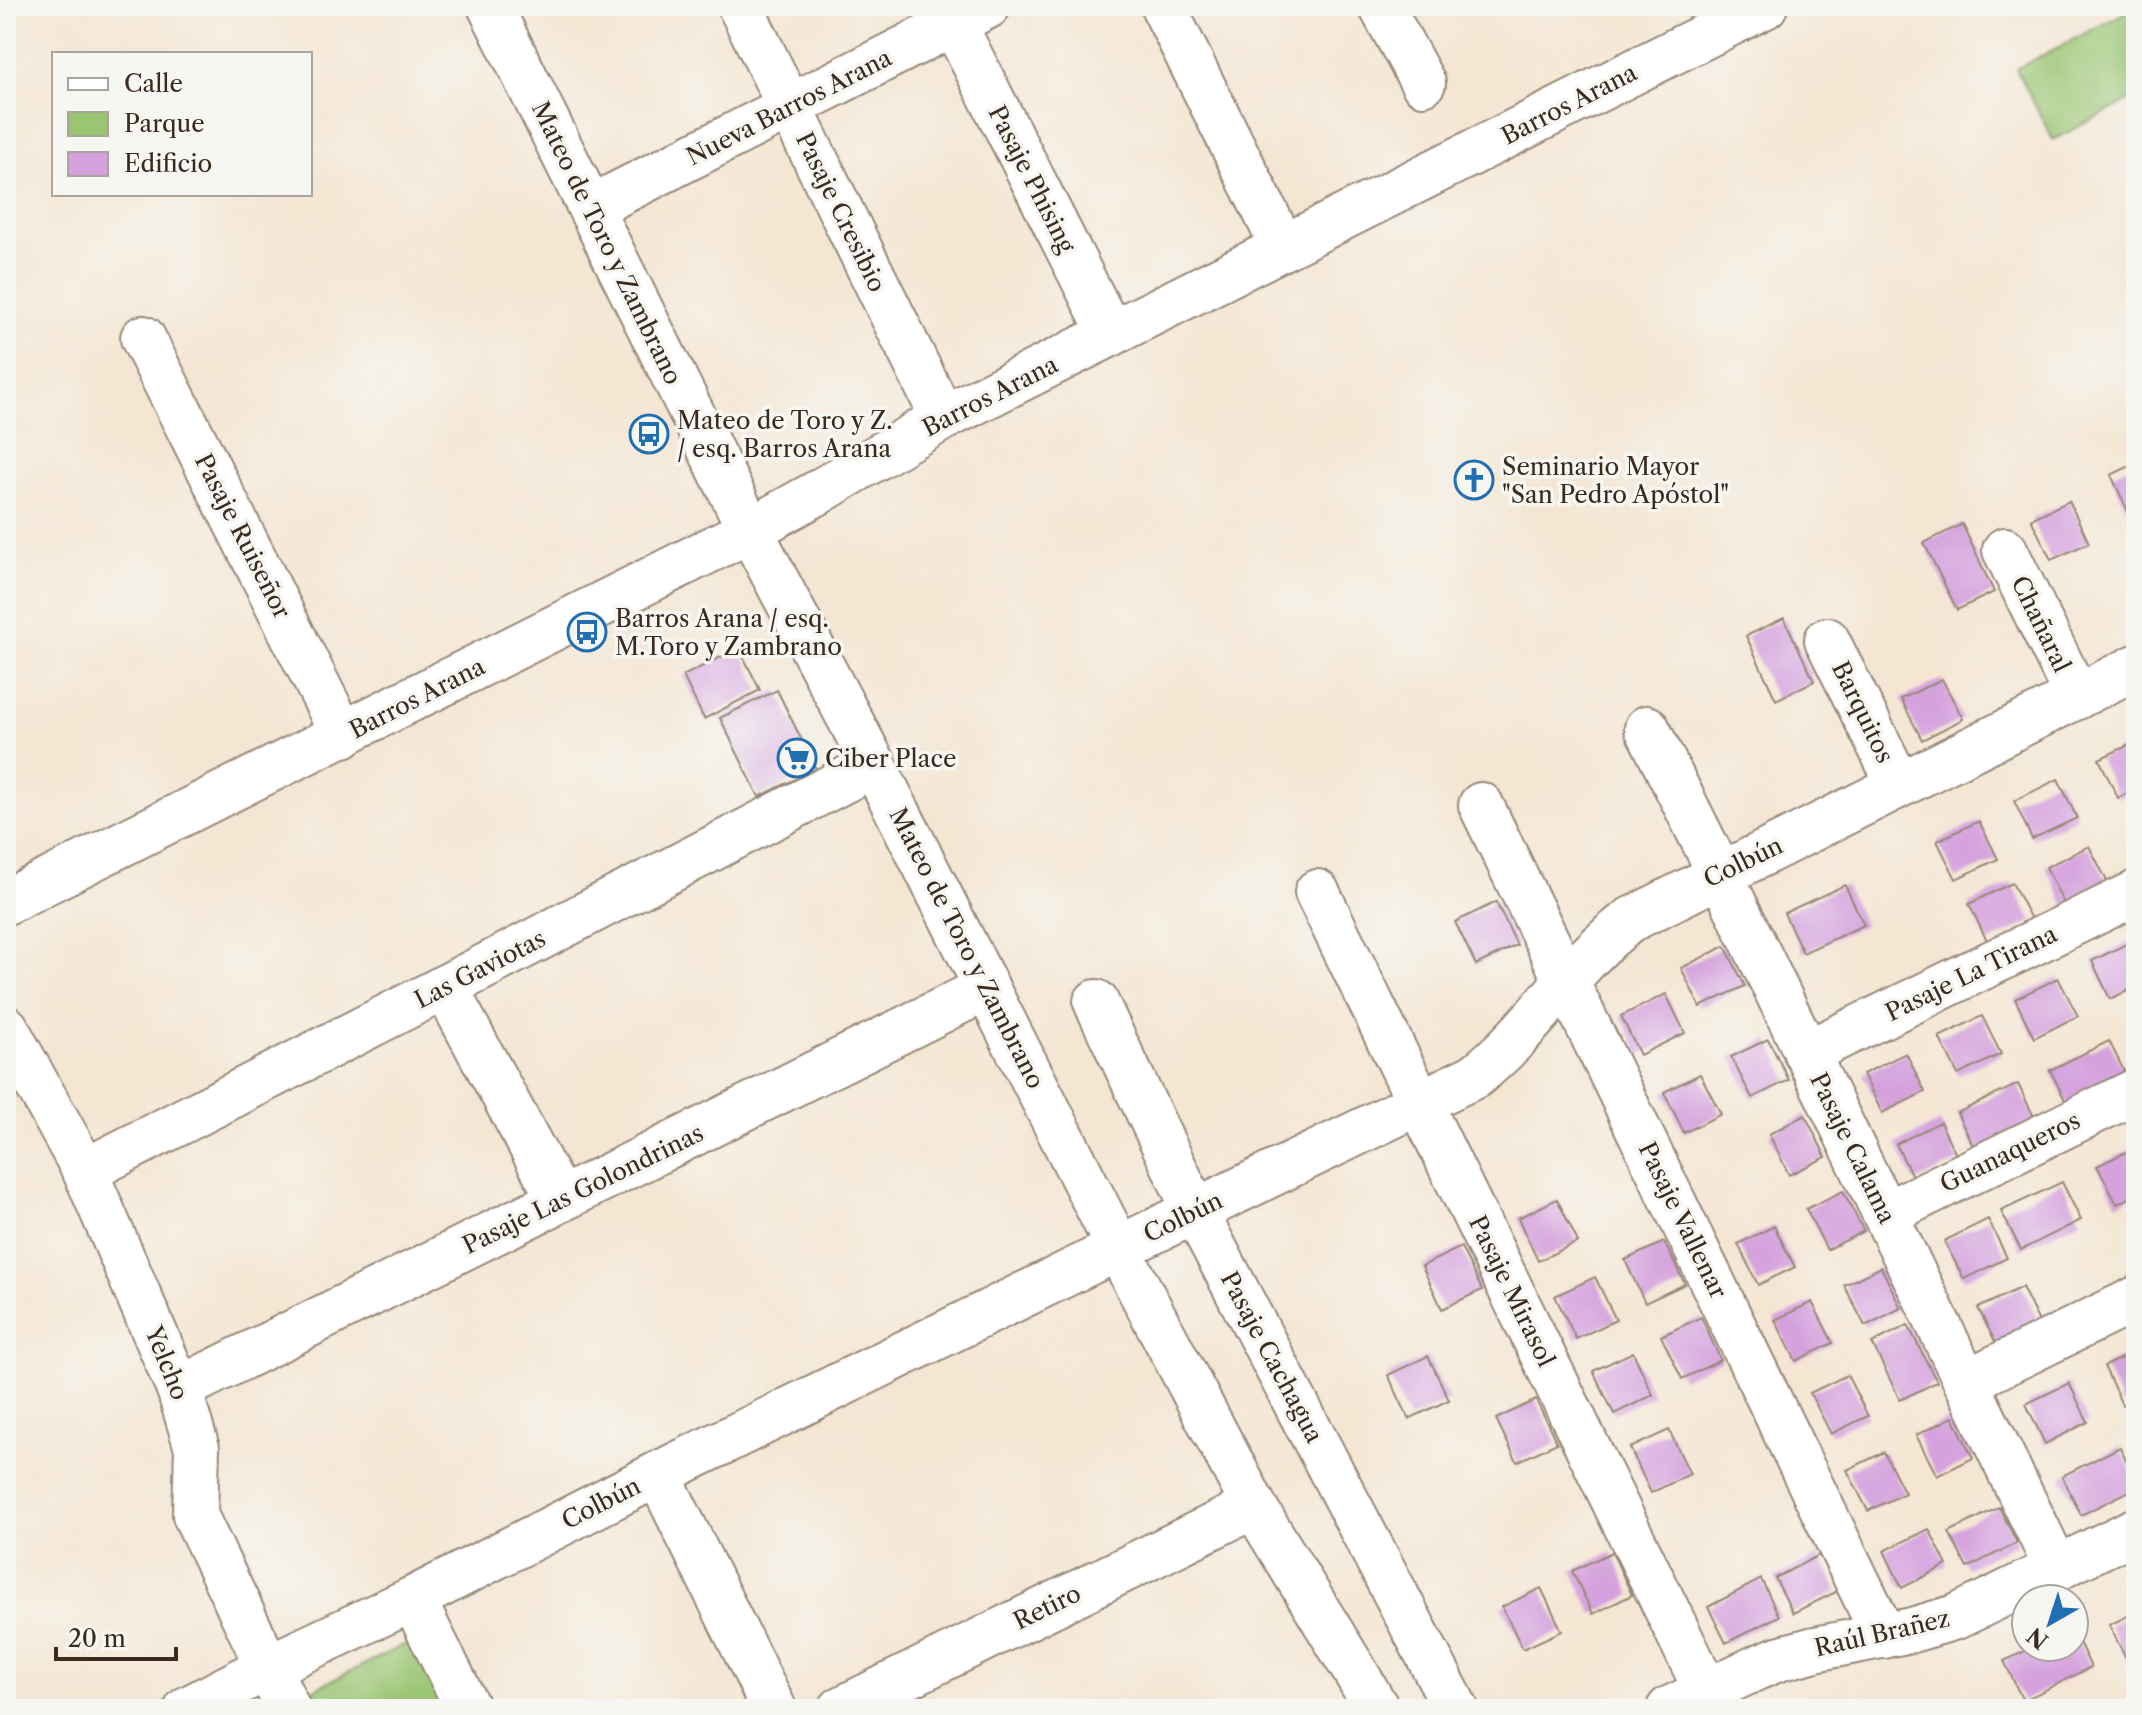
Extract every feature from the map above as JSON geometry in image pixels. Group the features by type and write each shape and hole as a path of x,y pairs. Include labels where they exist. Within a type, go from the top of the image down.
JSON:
{"street":[{"name":"Mateo de Toro y Zambrano","path":"490,6 750,530 874,765 1119,1248 1254,1506 1377,1709"},
{"name":"Pasaje Cresibio","path":"740,6 943,418"},
{"path":"1163,6 1283,247"},
{"path":"1381,6 1423,83"},
{"name":"Barros Arana","path":"6,902 750,530 943,418 1765,6"},
{"name":"Nueva Barros Arana","path":"590,208 971,15"},
{"name":"Pasaje Phising","path":"971,15 1111,334"},
{"name":"Pasaje Ruiseñor","path":"143,338 343,735"},
{"name":"Chañaral","path":"2005,550 2077,697"},
{"name":"Barquitos","path":"1827,640 1899,785"},
{"name":"Colbún","path":"187,1709 413,1599 658,1474 1475,1076 1505,1052 1605,940 1632,919 2136,667"},
{"name":"Pasaje Calama","path":"1647,728 2057,1569"},
{"name":"Las Gaviotas","path":"85,1171 874,765"},
{"name":"Pasaje Vallenar","path":"1481,805 1884,1636"},
{"name":"Pasaje Mirasol","path":"1317,892 1420,1102 1688,1700"},
{"name":"Pasaje La Tirana","path":"1806,1053 2136,893"},
{"path":"445,987 560,1200"},
{"name":"Pasaje Las Golondrinas","path":"179,1389 987,988"},
{"name":"Pasaje Cachagua","path":"1096,1002 1195,1211 1456,1709"},
{"name":"Yelcho","path":"6,1028 85,1171 179,1389 197,1448 195,1515 288,1709"},
{"name":"Guanaqueros","path":"1885,1214 2136,1091"},
{"path":"1966,1382 2136,1299"},
{"path":"658,1474 774,1709"},
{"name":"Retiro","path":"841,1709 1254,1506"},
{"name":"Raúl Brañez","path":"1688,1700 1756,1668 1797,1654 1956,1617 2136,1530"},
{"path":"413,1599 468,1709"}],"green space":[{"path":"2136,7 2136,97 2053,140 2016,69"},
{"path":"424,1635 461,1709 309,1709 302,1695"}],"building":[{"path":"2136,463 2136,518 2132,520 2111,475"},
{"path":"2069,501 2089,543 2051,560 2031,519"},
{"path":"1962,524 1994,592 1957,610 1924,543"},
{"path":"1784,618 1814,681 1776,700 1746,636"},
{"path":"739,648 760,690 704,719 683,676"},
{"path":"1942,679 1963,719 1922,740 1901,699"},
{"path":"777,690 816,769 759,797 720,718"},
{"path":"2133,743 2136,748 2136,789 2118,798 2099,759"},
{"path":"2058,779 2077,818 2032,839 2014,801"},
{"path":"1979,821 1998,859 1956,879 1937,841"},
{"path":"2089,846 2109,885 2065,906 2046,867"},
{"path":"2012,883 2032,921 1988,943 1969,904"},
{"path":"1845,885 1864,925 1803,953 1784,913"},
{"path":"1496,902 1517,945 1476,965 1455,922"},
{"path":"2136,939 2136,987 2110,999 2092,961"},
{"path":"1725,946 1745,986 1700,1007 1681,968"},
{"path":"2058,978 2078,1016 2034,1038 2015,999"},
{"path":"1666,994 1685,1033 1640,1055 1621,1016"},
{"path":"1982,1016 2001,1054 1958,1075 1939,1037"},
{"path":"2136,1026 2136,1049 2127,1030"},
{"path":"1768,1039 1789,1080 1752,1098 1731,1057"},
{"path":"2109,1041 2128,1079 2069,1108 2050,1070"},
{"path":"1906,1053 1925,1092 1882,1113 1863,1074"},
{"path":"1700,1074 1721,1114 1684,1133 1664,1092"},
{"path":"2018,1084 2037,1123 1976,1152 1957,1113"},
{"path":"1805,1115 1826,1157 1789,1175 1769,1134"},
{"path":"1940,1122 1959,1161 1915,1182 1896,1144"},
{"path":"2136,1147 2136,1195 2117,1204 2097,1166"},
{"path":"2062,1182 2081,1220 2021,1250 2001,1211"},
{"path":"1843,1191 1864,1231 1827,1250 1806,1209"},
{"path":"1557,1199 1578,1242 1538,1261 1518,1218"},
{"path":"1988,1219 2007,1258 1964,1279 1944,1241"},
{"path":"1774,1226 1795,1267 1758,1285 1738,1244"},
{"path":"1664,1242 1685,1284 1645,1303 1625,1260"},
{"path":"1461,1247 1482,1290 1442,1309 1422,1266"},
{"path":"1881,1267 1901,1308 1865,1326 1844,1285"},
{"path":"1595,1277 1616,1320 1576,1339 1555,1296"},
{"path":"2022,1287 2041,1326 1998,1347 1978,1308"},
{"path":"1812,1302 1833,1343 1796,1361 1775,1320"},
{"path":"1701,1317 1721,1360 1682,1379 1661,1336"},
{"path":"1908,1325 1937,1382 1900,1400 1872,1343"},
{"path":"2136,1351 2136,1399 2122,1405 2104,1366"},
{"path":"1633,1352 1653,1395 1614,1414 1593,1371"},
{"path":"1428,1356 1449,1400 1409,1419 1388,1375"},
{"path":"1847,1375 1868,1416 1831,1434 1810,1393"},
{"path":"2069,1383 2088,1422 2045,1444 2026,1404"},
{"path":"1536,1400 1557,1443 1517,1462 1496,1419"},
{"path":"1953,1417 1973,1458 1937,1476 1916,1435"},
{"path":"1669,1430 1690,1474 1651,1493 1630,1448"},
{"path":"2120,1447 2136,1481 2136,1488 2081,1515 2062,1476"},
{"path":"1884,1452 1905,1493 1868,1511 1847,1470"},
{"path":"1999,1507 2017,1543 1967,1568 1949,1532"},
{"path":"1929,1529 1947,1565 1902,1588 1884,1551"},
{"path":"1612,1552 1632,1595 1593,1614 1572,1571"},
{"path":"1819,1555 1838,1591 1793,1613 1775,1578"},
{"path":"1761,1579 1779,1616 1726,1643 1708,1607"},
{"path":"1541,1588 1562,1631 1523,1649 1502,1607"},
{"path":"2136,1612 2136,1660 2129,1664 2109,1625"},
{"path":"2010,1658 2010,1663 2089,1663 2091,1667 2023,1701 2004,1661"}],"place":[{"name":"Mateo de Toro y Z. / esq. Barros Arana","path":"649,434"},
{"name":"Seminario Mayor \"San Pedro Apóstol\"","path":"1474,480"},
{"name":"Barros Arana / esq. M.Toro y Zambrano","path":"587,632"},
{"name":"Ciber Place","path":"797,758"}]}
